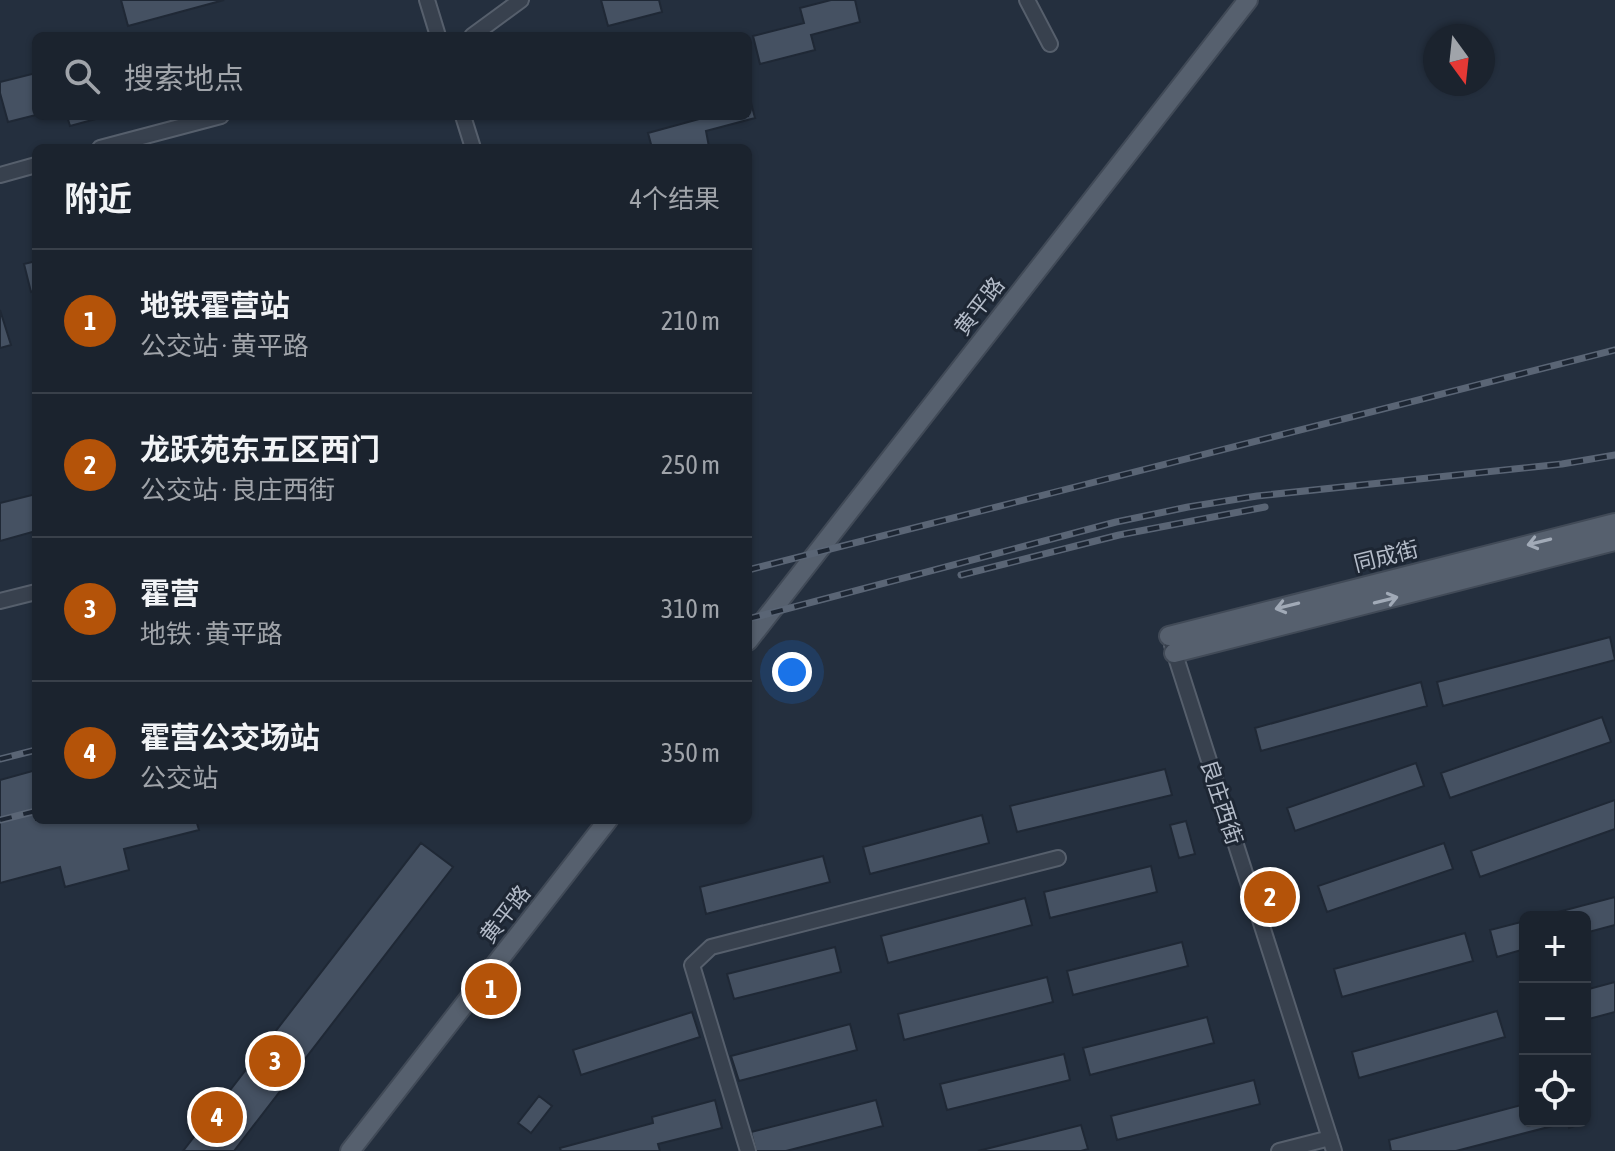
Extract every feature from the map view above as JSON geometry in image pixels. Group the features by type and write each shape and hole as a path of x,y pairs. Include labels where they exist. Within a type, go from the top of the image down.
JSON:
{"main road":[{"name":"黄平路","path":"752,621 1235,0"},
{"name":"黄平路","path":"752,636 1248,0"},
{"name":"同成街","path":"1172,645 1615,523"},
{"name":"同成街","path":"1172,645 1615,541"},
{"name":"黄平路","path":"350,1149 594,824"},
{"name":"黄平路","path":"350,1149 605,824"}],"street":[{"path":"427,0 437,32"},
{"path":"477,32 521,0"},
{"path":"1027,0 1050,44"},
{"path":"115,144 206,120"},
{"path":"464,120 472,144"},
{"path":"0,175 32,166"},
{"path":"0,601 32,593"},
{"name":"良庄西街","path":"1172,645 1332,1145"},
{"path":"748,1151 692,965 711,947 1058,858"},
{"path":"1279,1151 1332,1145"}],"building":[{"path":"121,0 224,0 128,26"},
{"path":"601,0 659,0 662,12 608,26"},
{"path":"831,0 855,0 860,22 811,35 815,50 760,64 753,36 804,23 800,8"},
{"path":"32,74 32,116 8,122 0,82"},
{"path":"68,120 92,120 70,126"},
{"path":"695,120 747,120 706,131 708,144 651,144 648,133"},
{"path":"32,262 31,292 24,264"},
{"path":"0,310 11,345 0,348"},
{"path":"32,495 32,532 0,541 0,503"},
{"path":"1610,637 1615,660 1443,706 1437,682"},
{"path":"1421,682 1427,706 1261,751 1255,728"},
{"path":"1602,717 1611,742 1450,798 1441,773"},
{"path":"1416,763 1424,786 1295,831 1287,808"},
{"path":"1165,769 1172,795 1017,832 1010,806"},
{"path":"32,771 32,824 197,824 199,830 124,849 129,870 65,887 60,867 0,883 0,780"},
{"path":"1615,800 1615,829 1480,877 1471,851"},
{"path":"982,815 989,843 870,874 863,847"},
{"path":"1186,821 1195,854 1179,858 1170,825"},
{"path":"421,843 453,867 234,1151 183,1151"},
{"path":"1444,843 1453,869 1327,912 1318,886"},
{"path":"823,856 830,882 706,914 700,887"},
{"path":"1151,866 1157,892 1050,918 1044,892"},
{"path":"1615,897 1615,925 1591,931 1591,911 1562,911"},
{"path":"1025,898 1032,925 888,963 881,936"},
{"path":"1519,923 1519,951 1497,957 1490,930"},
{"path":"1465,933 1473,961 1342,997 1334,969"},
{"path":"1182,942 1188,966 1073,995 1067,971"},
{"path":"835,947 841,972 734,999 727,974"},
{"path":"1047,977 1053,1002 904,1040 898,1014"},
{"path":"1615,982 1615,1012 1591,1018 1591,988"},
{"path":"1497,1011 1505,1037 1359,1078 1352,1052"},
{"path":"692,1012 700,1037 581,1075 573,1050"},
{"path":"1207,1017 1214,1043 1090,1075 1083,1048"},
{"path":"850,1024 857,1050 739,1081 731,1056"},
{"path":"1064,1054 1070,1080 947,1110 940,1084"},
{"path":"1254,1080 1260,1104 1117,1140 1111,1116"},
{"path":"539,1096 552,1106 531,1133 518,1123"},
{"path":"715,1100 722,1128 658,1144 660,1151 561,1151 560,1148 653,1123 652,1117"},
{"path":"876,1100 883,1126 786,1151 756,1151 751,1132"},
{"path":"1519,1106 1519,1127 1549,1127 1456,1151 1391,1151 1389,1140"},
{"path":"1081,1125 1088,1149 1081,1151 978,1151"}],"railway":[{"path":"752,569 1615,350"},
{"path":"752,618 1116,522 1188,507 1257,496 1562,464 1615,455"},
{"path":"961,575 1119,535 1265,507"},
{"path":"0,759 32,751"},
{"path":"0,820 32,812"}],"place":[{"name":"龙跃苑东五区西门","path":"1270,897"},
{"name":"地铁霍营站","path":"491,989"},
{"name":"霍营","path":"275,1061"},
{"name":"霍营公交场站","path":"217,1117"}]}
